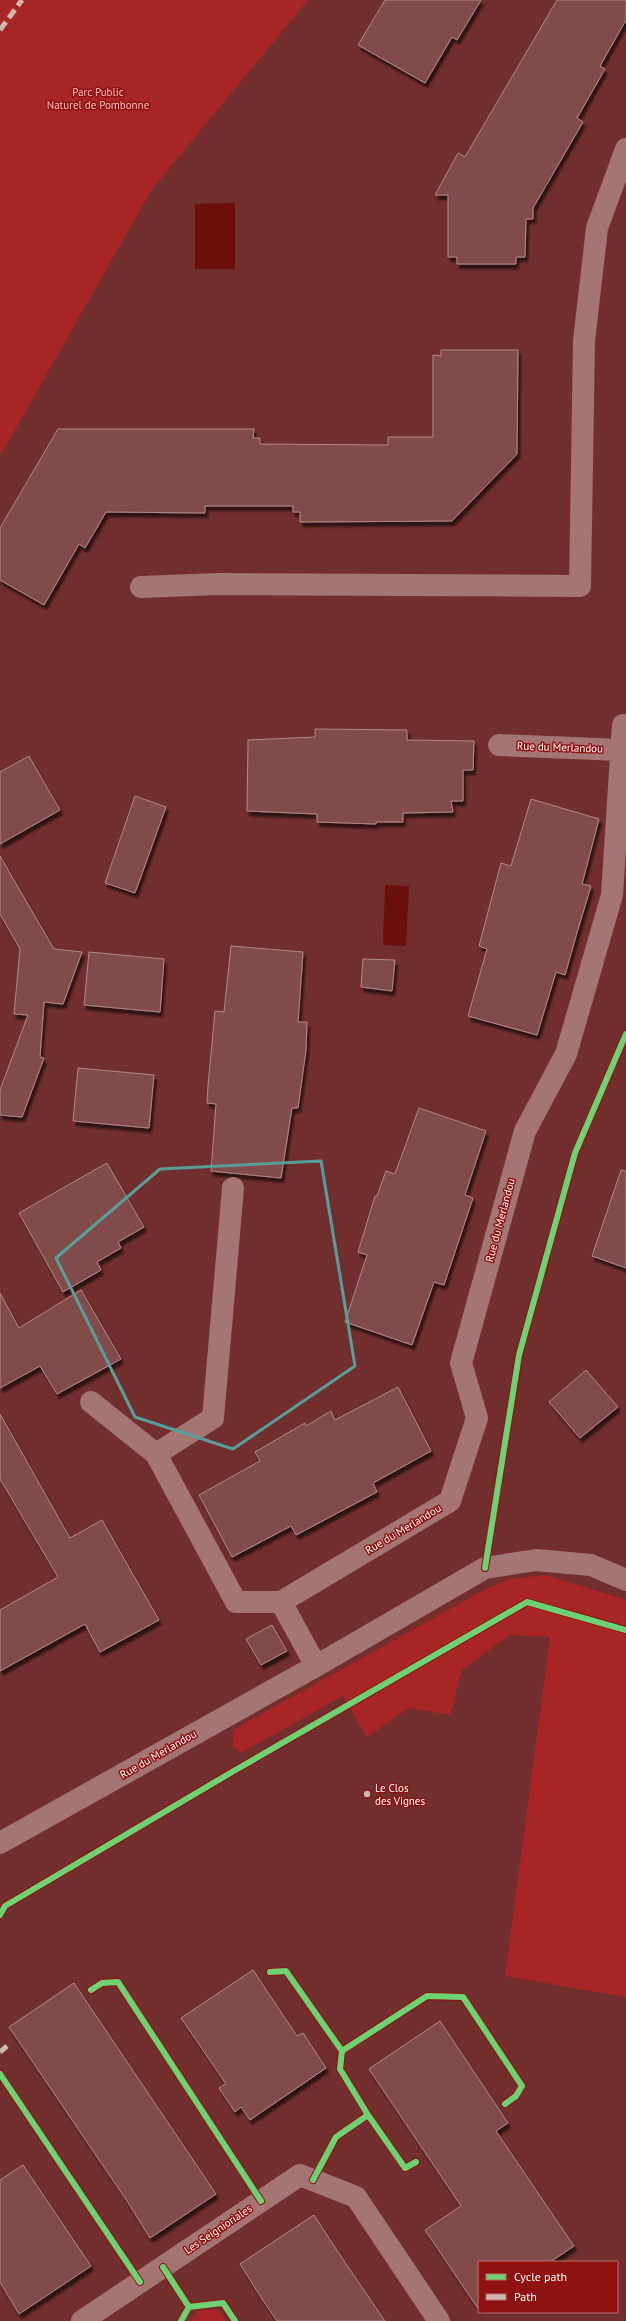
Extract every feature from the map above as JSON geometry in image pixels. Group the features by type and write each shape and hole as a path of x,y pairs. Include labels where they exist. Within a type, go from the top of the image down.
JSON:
{"street":[{"path":"141,587 218,584 580,586 584,341 597,228 626,149"},
{"name":"Rue du Merlandou","path":"281,1602 450,1501 477,1418 461,1363 525,1132 566,1054 612,895 623,725"},
{"name":"Rue du Merlandou","path":"498,745 622,750"},
{"path":"156,1454 213,1418 233,1188"},
{"path":"90,1402 156,1454 236,1602 281,1602 316,1666"},
{"name":"Rue du Merlandou","path":"0,1843 316,1666 485,1568 536,1560 591,1565 626,1580"},
{"name":"Les Seignioriales","path":"82,2321 300,2175 356,2197 439,2321"}],"highlighted area":[{"path":"321,1161 355,1366 233,1449 135,1417 56,1258 160,1169"}],"green space":[{"name":"Parc Public Naturel de Pombonne","path":"0,0 308,0 152,189 0,456"},
{"path":"545,1575 626,1600 626,1997 505,1976 550,1637 509,1635 462,1670 450,1715 409,1708 367,1737 343,1696 241,1753 233,1747 233,1730 484,1590 510,1579"},
{"path":"199,2310 219,2310 226,2321 191,2321"}],"shaded area":[{"path":"235,203 235,269 195,269 195,204"},
{"path":"385,885 409,886 406,946 383,945"}],"building":[{"path":"385,0 481,0 457,40 452,37 425,83 358,45"},
{"path":"557,0 626,0 626,20 600,66 605,69 577,118 583,122 533,208 533,219 526,219 525,257 516,257 516,264 457,264 457,257 448,257 448,195 435,195 458,153 465,157"},
{"path":"441,350 518,350 517,454 452,521 300,522 300,512 293,512 293,506 205,506 205,513 106,512 85,548 79,544 44,605 0,580 0,528 58,429 254,429 253,438 260,438 260,444 388,445 388,437 433,437 433,355 441,356"},
{"path":"315,729 407,730 407,740 474,741 473,770 463,770 463,801 451,801 453,812 403,813 403,822 376,822 376,824 317,822 317,814 247,811 248,740 315,737"},
{"path":"29,756 60,810 0,844 0,772"},
{"path":"135,796 166,807 135,893 105,883"},
{"path":"531,799 599,819 582,884 591,886 565,975 556,972 537,1035 468,1016 487,949 479,946 501,863 511,866"},
{"path":"0,856 54,949 82,952 63,1004 44,1002 40,1057 44,1058 22,1117 0,1115 0,1090 28,1015 14,1014 20,949 0,914"},
{"path":"231,946 303,952 298,1022 307,1022 306,1050 298,1108 292,1108 281,1178 211,1171 216,1104 207,1103 208,1086 215,1011 224,1012"},
{"path":"89,952 164,959 160,1012 84,1005"},
{"path":"363,959 395,960 392,991 361,987"},
{"path":"78,1068 154,1075 149,1128 73,1121"},
{"path":"419,1108 486,1131 465,1195 473,1198 444,1285 434,1282 412,1345 345,1322 367,1255 358,1252 375,1196 377,1196 386,1171 395,1174"},
{"path":"107,1163 144,1227 118,1242 121,1248 97,1262 101,1270 63,1292 19,1213"},
{"path":"621,1170 626,1171 626,1268 592,1256"},
{"path":"81,1290 121,1359 57,1394 40,1366 0,1388 0,1293 19,1328"},
{"path":"586,1370 618,1407 580,1438 549,1402"},
{"path":"398,1387 431,1451 373,1483 377,1492 296,1535 291,1526 232,1557 199,1495 260,1461 255,1452 305,1423 306,1426 331,1411 335,1420"},
{"path":"0,1414 70,1538 102,1520 159,1620 100,1652 85,1624 0,1671 0,1610 58,1577 0,1479"},
{"path":"272,1625 287,1651 261,1665 246,1639"},
{"path":"253,1970 297,2036 303,2033 326,2068 250,2120 241,2107 235,2112 219,2088 226,2084 181,2018"},
{"path":"74,1983 216,2194 150,2238 129,2204 9,2027"},
{"path":"440,2021 508,2123 496,2131 574,2246 552,2261 478,2261 478,2309 425,2230 461,2206 369,2069"},
{"path":"23,2165 91,2266 19,2314 0,2282 0,2180"},
{"path":"314,2215 385,2321 277,2321 264,2302 240,2264"}],"marked path":[{"path":"0,30 22,0"},
{"path":"0,2052 7,2046"}],"cycle path":[{"path":"485,1568 519,1355 575,1153 626,1034"},
{"path":"0,1915 5,1906 232,1772 527,1602 626,1630"},
{"path":"270,1972 286,1971 342,2051 340,2069 368,2115 336,2137 313,2180"},
{"path":"91,1990 102,1983 118,1982 261,2201"},
{"path":"342,2051 427,1996 463,1997 522,2086 516,2096 505,2104"},
{"path":"0,2074 140,2282"},
{"path":"368,2115 405,2168 416,2162"},
{"path":"163,2267 189,2307 181,2321"},
{"path":"189,2307 223,2303 235,2321"}],"place":[{"name":"Le Clos des Vignes","path":"367,1794"}]}
